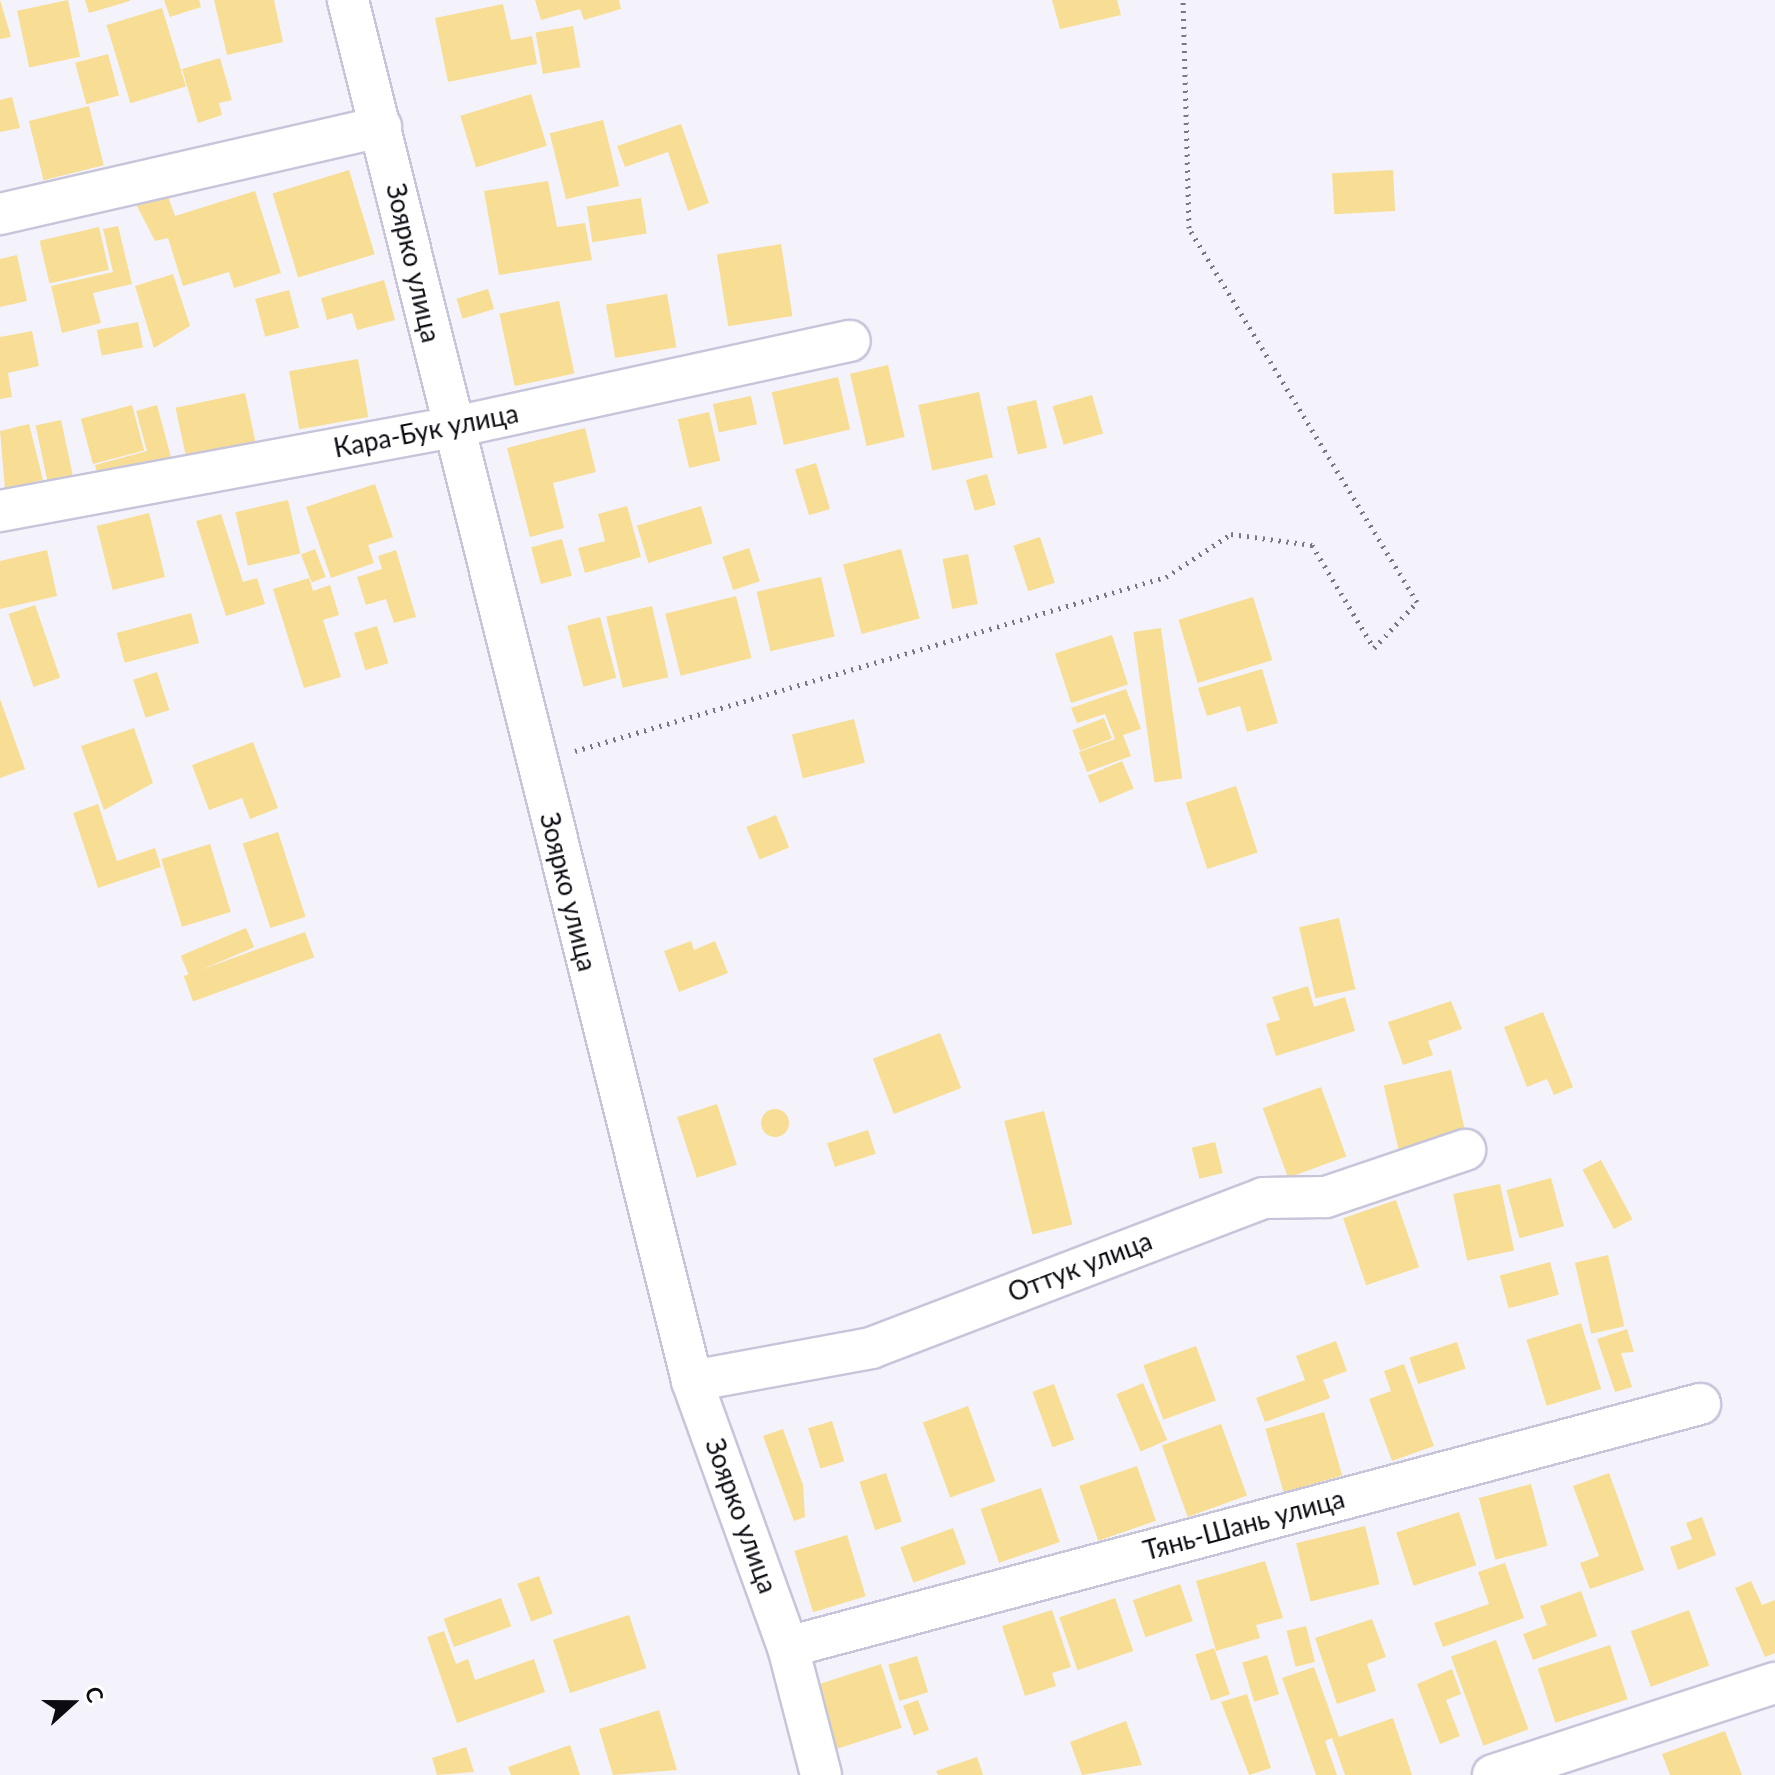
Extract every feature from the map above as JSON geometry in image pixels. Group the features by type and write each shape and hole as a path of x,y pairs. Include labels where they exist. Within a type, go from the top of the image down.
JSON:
{"street":[{"name":"Зоярко улица","path":"348,0 381,127 450,428 692,1381 788,1647 821,1775"},
{"path":"0,214 381,127"},
{"name":"Кара-Бук улица","path":"0,511 450,428 850,341"},
{"name":"Оттук улица","path":"692,1381 871,1348 1263,1198 1326,1197 1465,1150"},
{"name":"Тянь-Шань улица","path":"788,1647 1700,1404"},
{"path":"1493,1775 1775,1683"}],"path":[{"path":"535,762 1166,577 1231,534 1312,545 1374,648 1417,602 1189,228 1183,0"}],"building":[{"path":"0,0 11,37 0,39"},
{"path":"68,0 80,57 29,68 17,11"},
{"path":"85,0 130,0 130,1 89,13"},
{"path":"164,0 199,0 201,7 170,17"},
{"path":"214,0 274,0 283,42 227,55"},
{"path":"535,0 619,0 621,9 584,20 580,9 541,20"},
{"path":"1052,0 1117,0 1121,15 1060,29"},
{"path":"503,4 511,40 532,36 537,64 448,82 435,18"},
{"path":"162,8 186,86 131,103 107,25"},
{"path":"573,26 580,67 543,74 536,33"},
{"path":"108,54 119,96 86,104 75,63"},
{"path":"220,58 232,100 219,103 222,115 198,123 182,69"},
{"path":"531,94 547,146 476,167 460,116"},
{"path":"12,97 20,128 0,132 0,100"},
{"path":"89,106 104,165 44,180 29,121"},
{"path":"603,120 619,186 566,199 550,133"},
{"path":"681,124 709,203 688,211 668,152 625,167 617,146"},
{"path":"349,170 375,254 298,278 272,193"},
{"path":"1393,170 1395,211 1334,214 1332,173"},
{"path":"548,181 557,227 585,223 592,260 499,275 484,191"},
{"path":"255,191 281,273 234,288 229,272 183,286 168,238 155,241 136,204 167,194 175,216"},
{"path":"641,198 647,234 592,242 587,207"},
{"path":"118,226 132,284 93,293 101,323 62,333 51,286 113,272 103,229"},
{"path":"99,227 109,270 49,284 40,241"},
{"path":"781,244 792,316 728,326 717,254"},
{"path":"17,255 27,301 0,307 0,259"},
{"path":"173,274 190,326 154,348 135,286"},
{"path":"384,280 395,320 357,330 352,313 327,320 321,298"},
{"path":"488,289 494,309 463,319 456,299"},
{"path":"289,290 299,328 265,337 255,299"},
{"path":"667,294 676,347 615,358 606,305"},
{"path":"559,301 574,373 515,386 499,314"},
{"path":"138,322 143,348 102,356 97,330"},
{"path":"32,331 39,366 8,373 12,397 0,399 0,337"},
{"path":"358,359 368,417 299,429 289,371"},
{"path":"888,365 905,437 867,446 850,374"},
{"path":"838,377 850,430 784,445 772,392"},
{"path":"979,392 993,458 932,470 918,405"},
{"path":"245,393 256,445 187,460 176,408"},
{"path":"1092,395 1103,433 1064,445 1053,406"},
{"path":"751,396 757,424 719,432 713,404"},
{"path":"1036,400 1047,448 1018,454 1007,407"},
{"path":"132,405 144,450 93,464 81,419"},
{"path":"157,405 172,461 99,481 95,465 147,451 136,411"},
{"path":"709,412 720,461 689,468 678,419"},
{"path":"61,420 73,477 48,482 36,425"},
{"path":"29,424 43,480 5,489 0,431"},
{"path":"585,428 596,472 553,483 564,528 530,537 507,448"},
{"path":"816,463 830,509 809,515 795,469"},
{"path":"987,474 996,505 975,511 966,480"},
{"path":"375,484 393,537 368,545 374,563 331,578 306,507"},
{"path":"288,500 300,554 248,566 235,512"},
{"path":"627,506 641,557 585,573 578,548 605,541 598,514"},
{"path":"701,506 712,543 648,563 637,526"},
{"path":"149,513 165,577 113,590 97,526"},
{"path":"221,514 243,582 257,578 265,604 226,616 196,521"},
{"path":"1040,537 1055,583 1028,591 1013,546"},
{"path":"562,539 572,576 541,584 531,547"},
{"path":"749,548 760,581 733,590 722,557"},
{"path":"315,549 326,577 312,582 301,554"},
{"path":"901,549 920,619 862,634 843,565"},
{"path":"47,550 57,596 0,609 0,561"},
{"path":"396,550 416,617 394,623 386,599 366,605 357,577 382,569 378,556"},
{"path":"968,554 978,604 952,609 942,559"},
{"path":"821,577 835,636 770,651 757,592"},
{"path":"309,578 313,591 330,585 339,615 323,620 341,677 304,688 273,589"},
{"path":"736,596 751,658 681,676 665,614"},
{"path":"1253,597 1272,660 1198,683 1178,620"},
{"path":"35,605 60,678 34,687 9,614"},
{"path":"652,606 668,677 623,688 606,617"},
{"path":"191,613 199,643 125,663 117,633"},
{"path":"600,617 616,678 583,687 567,626"},
{"path":"377,626 388,663 365,670 354,633"},
{"path":"1161,628 1182,779 1154,782 1133,632"},
{"path":"1112,635 1128,684 1071,703 1055,654"},
{"path":"1262,669 1278,723 1247,732 1240,706 1207,716 1198,688"},
{"path":"157,672 169,710 146,718 133,680"},
{"path":"1126,689 1141,729 1123,735 1131,756 1087,772 1079,752 1115,739 1105,714 1077,723 1071,708"},
{"path":"0,699 25,769 0,778"},
{"path":"1104,718 1112,739 1080,751 1072,730"},
{"path":"854,719 865,763 803,778 792,734"},
{"path":"134,728 153,783 104,810 81,746"},
{"path":"253,742 278,808 250,819 242,798 209,810 192,765"},
{"path":"1122,761 1134,789 1100,803 1088,775"},
{"path":"1236,786 1258,853 1207,869 1186,802"},
{"path":"98,804 117,861 155,848 161,867 98,888 73,813"},
{"path":"776,815 789,847 759,859 746,827"},
{"path":"278,832 306,917 270,928 243,843"},
{"path":"210,844 231,912 182,927 161,859"},
{"path":"1339,918 1355,989 1315,998 1299,927"},
{"path":"246,928 254,947 189,975 181,956"},
{"path":"305,932 314,957 193,1001 184,976"},
{"path":"691,941 694,950 715,941 728,973 679,992 664,951"},
{"path":"1308,986 1314,1007 1345,997 1355,1031 1276,1056 1266,1024 1280,1020 1272,997"},
{"path":"1451,1001 1462,1029 1428,1041 1433,1055 1403,1065 1388,1022"},
{"path":"1543,1012 1573,1087 1554,1095 1547,1079 1527,1087 1504,1027"},
{"path":"940,1033 961,1088 894,1114 873,1059"},
{"path":"1451,1070 1466,1135 1399,1151 1384,1086"},
{"path":"1321,1087 1346,1157 1288,1178 1263,1108"},
{"path":"717,1104 737,1165 697,1178 677,1117"},
{"path":"775,1109 785,1113 789,1123 785,1133 775,1137 765,1133 761,1123 765,1113"},
{"path":"1044,1111 1072,1225 1033,1234 1004,1121"},
{"path":"868,1130 876,1154 835,1167 827,1143"},
{"path":"1215,1142 1223,1173 1199,1179 1192,1148"},
{"path":"1601,1160 1632,1219 1614,1229 1582,1170"},
{"path":"1551,1178 1564,1226 1520,1238 1507,1190"},
{"path":"1500,1184 1514,1251 1467,1260 1453,1194"},
{"path":"1396,1200 1419,1267 1366,1285 1343,1218"},
{"path":"1608,1255 1624,1326 1591,1334 1575,1263"},
{"path":"1550,1262 1559,1295 1509,1308 1500,1275"},
{"path":"1581,1323 1601,1389 1547,1406 1526,1340"},
{"path":"1627,1329 1634,1352 1621,1353 1632,1387 1615,1392 1597,1339"},
{"path":"1336,1341 1347,1371 1323,1380 1330,1398 1265,1422 1256,1398 1305,1380 1296,1356"},
{"path":"1457,1342 1466,1369 1418,1384 1409,1357"},
{"path":"1196,1346 1216,1401 1163,1420 1143,1365"},
{"path":"1404,1364 1434,1446 1392,1461 1369,1399 1391,1391 1384,1371"},
{"path":"1143,1383 1167,1440 1141,1451 1116,1394"},
{"path":"1054,1384 1074,1439 1053,1447 1032,1392"},
{"path":"968,1406 995,1481 950,1498 923,1422"},
{"path":"1324,1412 1342,1475 1284,1492 1265,1429"},
{"path":"832,1421 844,1461 820,1468 808,1428"},
{"path":"1221,1424 1247,1495 1188,1517 1162,1446"},
{"path":"783,1429 803,1485 805,1517 794,1521 763,1436"},
{"path":"1137,1466 1156,1521 1098,1541 1079,1486"},
{"path":"886,1473 902,1522 875,1530 859,1482"},
{"path":"1609,1473 1644,1570 1590,1589 1580,1563 1599,1556 1573,1486"},
{"path":"1531,1484 1548,1546 1495,1560 1479,1498"},
{"path":"1041,1488 1060,1542 999,1563 980,1509"},
{"path":"1459,1512 1476,1565 1414,1586 1396,1532"},
{"path":"1702,1517 1716,1555 1678,1570 1670,1547 1692,1539 1686,1523"},
{"path":"1365,1526 1380,1584 1311,1601 1296,1543"},
{"path":"953,1528 966,1564 913,1583 900,1547"},
{"path":"847,1535 866,1596 813,1612 794,1551"},
{"path":"1265,1561 1283,1618 1256,1625 1260,1638 1216,1651 1196,1581"},
{"path":"1505,1563 1524,1618 1443,1647 1434,1623 1489,1604 1478,1572"},
{"path":"539,1576 553,1614 531,1621 517,1584"},
{"path":"1751,1581 1762,1605 1775,1600 1775,1653 1765,1657 1735,1588"},
{"path":"1180,1584 1193,1621 1145,1637 1133,1600"},
{"path":"1581,1591 1597,1636 1533,1660 1523,1634 1547,1625 1540,1606"},
{"path":"501,1598 511,1626 454,1647 444,1619"},
{"path":"1115,1598 1133,1651 1077,1670 1059,1617"},
{"path":"1052,1610 1071,1667 1052,1673 1056,1686 1025,1696 1002,1626"},
{"path":"1689,1610 1709,1665 1651,1687 1631,1631"},
{"path":"629,1615 646,1668 570,1693 553,1640"},
{"path":"1372,1619 1386,1657 1367,1664 1376,1691 1337,1704 1315,1638"},
{"path":"1306,1626 1315,1662 1296,1667 1287,1631"},
{"path":"444,1631 456,1664 468,1659 475,1680 534,1659 545,1692 457,1723 427,1637"},
{"path":"1496,1640 1528,1729 1483,1746 1451,1656"},
{"path":"1610,1645 1628,1699 1555,1723 1538,1668"},
{"path":"1214,1648 1230,1694 1211,1701 1195,1655"},
{"path":"1267,1655 1279,1694 1254,1702 1242,1663"},
{"path":"917,1656 928,1692 899,1701 888,1665"},
{"path":"881,1664 902,1728 834,1750 813,1686"},
{"path":"1314,1667 1339,1737 1393,1718 1412,1775 1345,1775 1332,1738 1325,1741 1337,1775 1316,1775 1282,1678"},
{"path":"1452,1669 1461,1694 1446,1700 1460,1736 1440,1744 1417,1684"},
{"path":"1247,1694 1271,1768 1249,1775 1221,1702"},
{"path":"918,1700 929,1730 914,1736 903,1705"},
{"path":"659,1710 677,1770 613,1775 599,1729"},
{"path":"1126,1721 1142,1765 1082,1775 1070,1742"},
{"path":"1725,1731 1742,1775 1670,1775 1662,1754"},
{"path":"570,1745 580,1775 511,1775 508,1767"},
{"path":"466,1747 474,1772 437,1775 432,1758"},
{"path":"977,1757 983,1775 938,1775 936,1771"}]}
